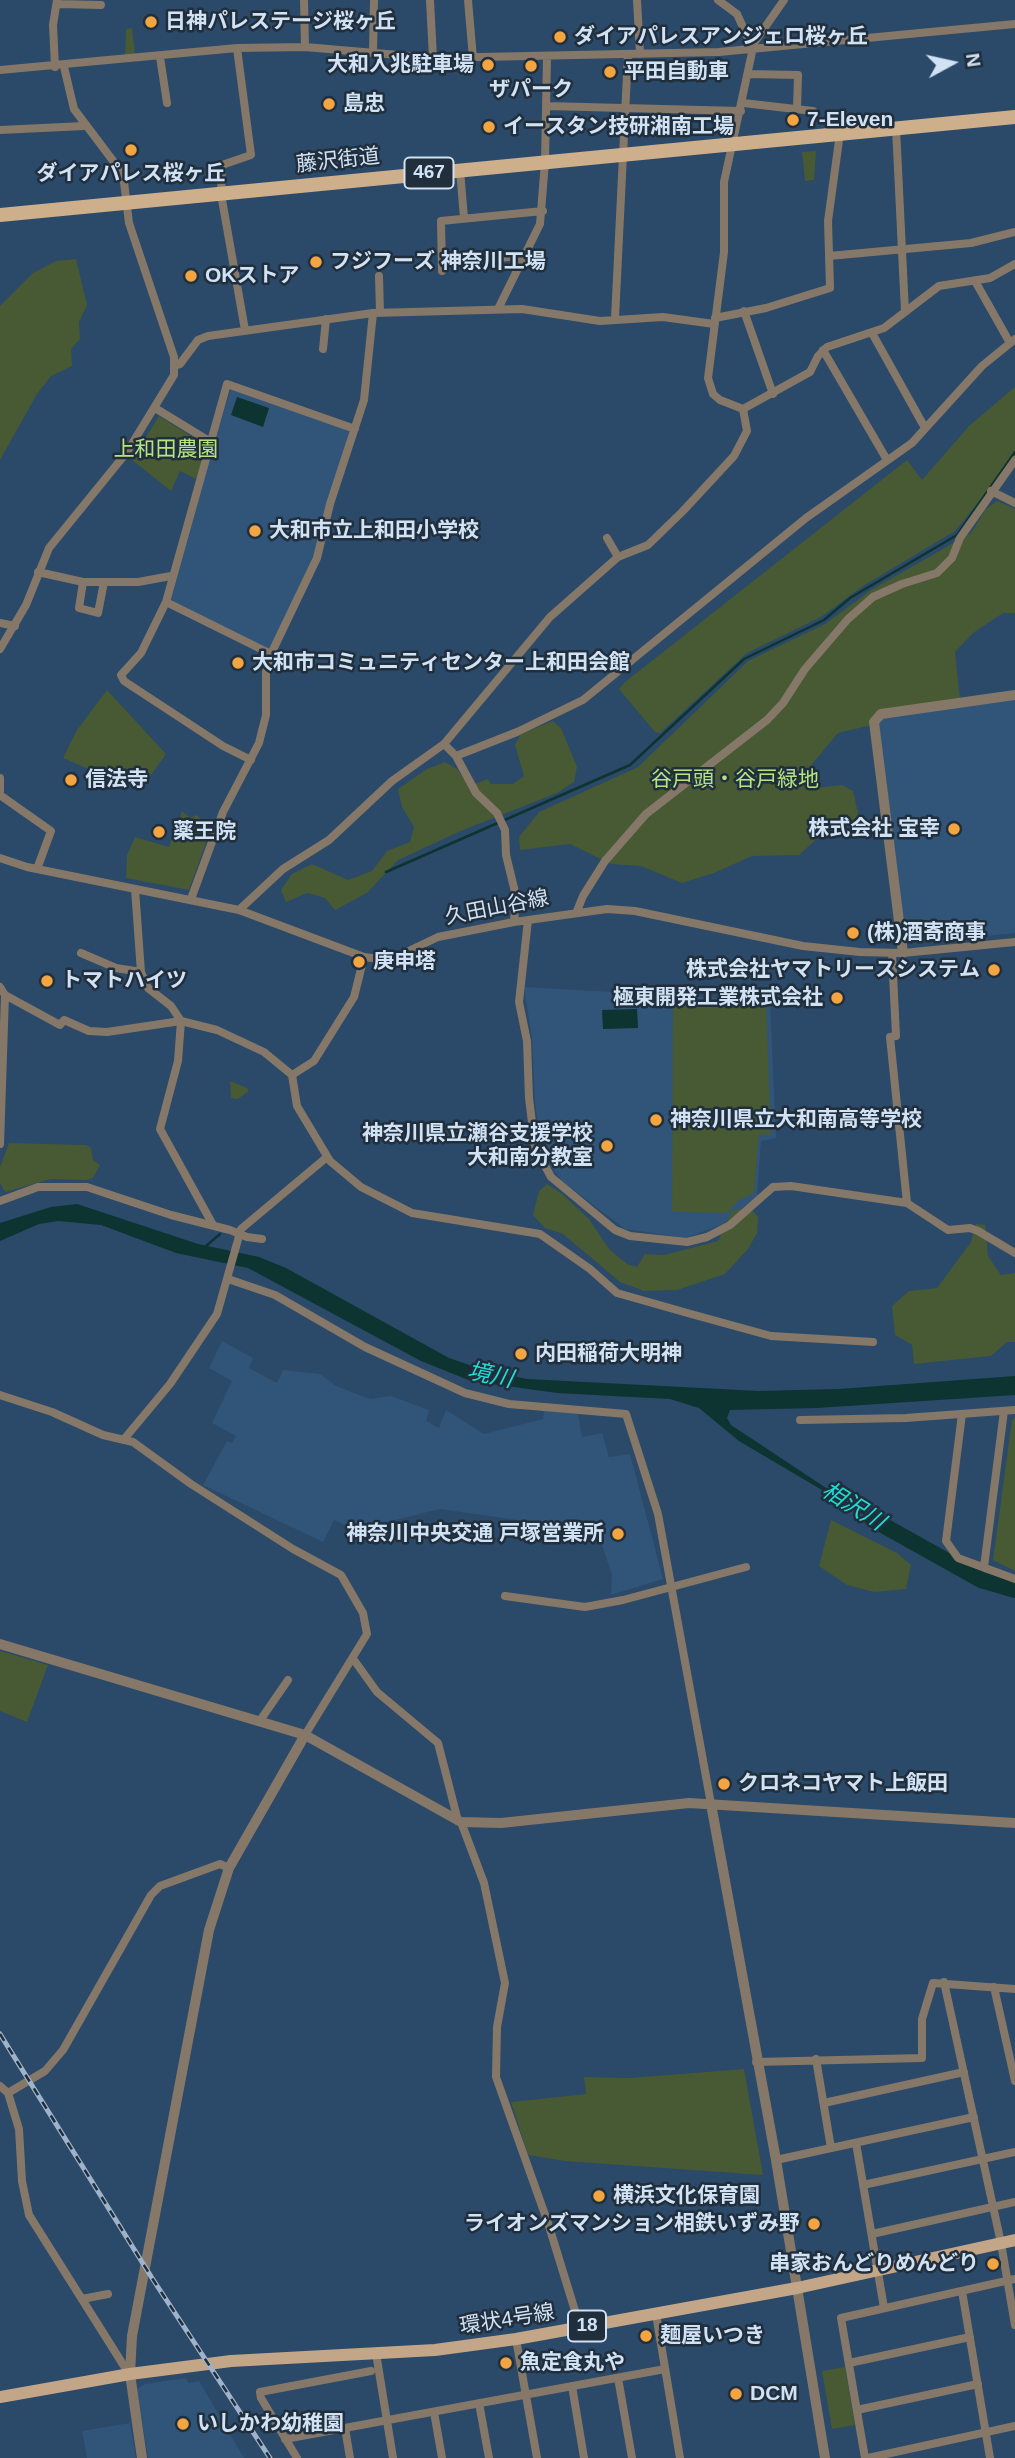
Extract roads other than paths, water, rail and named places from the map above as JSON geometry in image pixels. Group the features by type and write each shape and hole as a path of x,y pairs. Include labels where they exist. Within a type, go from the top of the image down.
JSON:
{"highway":[{"name":"藤沢街道","path":"0,215 1015,117"}],"main road":[{"name":"環状4号線","path":"0,2398 130,2374 231,2361 435,2350 516,2339 797,2288 1015,2240"}],"street":[{"path":"304,0 305,47"},
{"path":"373,53 374,0"},
{"path":"430,0 433,58"},
{"path":"468,0 473,58"},
{"path":"637,0 640,54"},
{"path":"718,0 737,14 753,49"},
{"path":"784,0 757,38 753,49 724,182 724,252 709,386 720,400 743,409 810,372 823,350 872,333 905,313 939,286 990,278 1015,264"},
{"path":"0,649 15,626 49,548 128,452 170,386 174,366 129,223 123,174 84,126 74,109 60,67 53,25 57,2 102,2 100,15"},
{"path":"0,70 60,67 237,48 305,47 433,58 547,57 753,49 1015,24"},
{"path":"237,48 251,155 222,164 221,194 245,330"},
{"path":"615,318 628,54"},
{"path":"160,57 167,103"},
{"path":"498,309 540,224 543,211 547,57"},
{"path":"749,74 798,75 797,109"},
{"path":"546,106 742,107 813,111"},
{"path":"0,130 84,126"},
{"path":"896,128 905,313"},
{"path":"174,366 180,364 198,340 326,318 376,313 523,309 600,321 663,317 715,321 830,288 828,221 840,134"},
{"path":"460,170 464,218"},
{"path":"442,271 441,221 543,211"},
{"path":"829,256 971,243 1015,232"},
{"path":"491,259 525,255"},
{"path":"191,899 223,812 251,760 266,715 266,672 271,654 317,558 330,504 364,400 379,276"},
{"path":"456,756 517,732 583,700 806,518 912,443 982,366 1013,341 975,281"},
{"path":"744,311 772,394"},
{"path":"323,349 326,318"},
{"path":"872,333 925,428"},
{"path":"823,350 887,460"},
{"path":"251,760 223,746 124,681 121,675 141,653 166,602 171,576 227,384 355,429"},
{"path":"155,408 209,442"},
{"path":"239,910 283,869 329,840 392,780 444,744 550,617 618,556 648,545 734,456 747,431 743,409"},
{"path":"577,911 605,861 646,814 767,720 783,703 805,669 848,619 873,597 901,584 937,573 952,558 960,538 1015,460"},
{"path":"991,491 1015,503"},
{"path":"607,538 618,556"},
{"path":"38,572 83,582 138,582 171,576"},
{"path":"83,582 79,608 98,613 104,582"},
{"path":"166,602 271,654"},
{"path":"0,623 15,626"},
{"path":"907,1203 890,1037 896,1036 898,953 874,722 881,714 1015,695"},
{"path":"444,744 456,756 475,793 491,804 505,830 506,855 516,896 514,922"},
{"path":"0,778 0,793 51,831 37,869"},
{"name":"久田山谷線","path":"0,858 37,869 239,910 364,957 394,958 438,937 577,911 635,911 803,946 898,953 1015,942"},
{"path":"135,889 141,972 148,988 171,1006 181,1021 178,1061 160,1129 213,1225"},
{"path":"528,920 519,1002 527,1041 529,1098 535,1147 551,1177 603,1221 630,1236 687,1242 707,1237 730,1225 779,1185 907,1203 948,1230 970,1228 1015,1253"},
{"path":"81,953 116,968 141,972"},
{"path":"292,1075 314,1061 354,997 364,957"},
{"path":"0,1144 2,991 60,1025 67,1021 89,1031 107,1032 181,1021 233,1037 274,1058 292,1075 297,1106 327,1157 361,1187 412,1213 540,1234 590,1269 617,1293 771,1336 873,1342"},
{"path":"125,1438 170,1384 217,1314 238,1237 256,1215 327,1157"},
{"path":"0,1201 38,1187 75,1185 100,1190 171,1215 213,1225 238,1237 262,1239"},
{"path":"228,1278 275,1295 365,1347 465,1393 509,1404 626,1414 658,1514 674,1587 756,2062 776,2161 825,2458"},
{"path":"0,1395 52,1412 103,1435 125,1438 293,1549 341,1576 363,1612 368,1629 354,1660 327,1696 229,1868 216,1900 138,2303 130,2374 142,2458"},
{"path":"800,1420 962,1414 1015,1409"},
{"path":"984,1567 1004,1411"},
{"path":"962,1414 946,1541 958,1558 1015,1579"},
{"path":"505,1596 585,1607 746,1567"},
{"path":"0,1644 305,1735 459,1822 501,1824 689,1803 1015,1823"},
{"path":"354,1660 377,1692 438,1743 459,1822 484,1883 505,1983 496,2027 496,2077 548,2223 580,2328"},
{"path":"259,1721 288,1680"},
{"path":"10,2092 45,2071 63,2050 151,1895 160,1886 220,1864 229,1868"},
{"path":"944,1982 1011,2280 1015,2325"},
{"path":"756,2062 922,2058 925,2007 933,1983 1015,1989"},
{"path":"994,1987 1015,2081"},
{"path":"816,2059 831,2148"},
{"path":"824,2104 964,2072"},
{"path":"0,2086 10,2092 19,2129 22,2181 29,2215 130,2374"},
{"path":"776,2161 974,2117"},
{"path":"856,2143 884,2308"},
{"path":"863,2185 1015,2152"},
{"path":"872,2234 1015,2202"},
{"path":"1011,2280 841,2318 866,2458 1015,2426"},
{"path":"962,2291 990,2458"},
{"path":"82,2299 108,2294"},
{"path":"656,2314 680,2458"},
{"path":"849,2363 970,2337"},
{"path":"516,2339 537,2458"},
{"path":"376,2353 393,2458"},
{"path":"285,2439 665,2370"},
{"path":"297,2458 260,2392 370,2371"},
{"path":"618,2378 632,2458"},
{"path":"857,2410 978,2384"},
{"path":"572,2386 584,2458"},
{"path":"479,2403 489,2458"},
{"path":"434,2412 442,2458"},
{"path":"345,2428 350,2458"}],"water":[{"path":"237,397 269,408 263,427 231,415"},
{"path":"637,1009 638,1028 603,1029 602,1010"},
{"name":"境川","path":"77,1204 198,1244 259,1257 286,1268 449,1358 487,1371 527,1379 759,1391 839,1389 1015,1376 1015,1395 817,1408 730,1410 727,1418 731,1425 888,1529 739,1441 699,1408 670,1399 557,1393 471,1381 421,1361 248,1268 176,1253 101,1225 58,1221 39,1224 0,1241 0,1223 51,1207"}],"waterway":[{"path":"386,872 630,765 744,659 824,620 850,598 957,535 1015,452"},
{"path":"206,1246 220,1234"},
{"name":"相沢川","path":"872,1519 981,1580 1015,1590"}],"railway":[{"path":"0,2034 152,2278 270,2458"}],"place":[{"name":"日神パレステージ桜ヶ丘","path":"151,22"},
{"name":"ダイアパレスアンジェロ桜ヶ丘","path":"560,37"},
{"name":"大和入兆駐車場","path":"488,65"},
{"name":"ザパーク","path":"531,66"},
{"name":"平田自動車","path":"610,72"},
{"name":"島忠","path":"329,104"},
{"name":"7-Eleven","path":"793,120"},
{"name":"イースタン技研湘南工場","path":"489,127"},
{"name":"ダイアパレス桜ヶ丘","path":"131,150"},
{"name":"フジフーズ 神奈川工場","path":"316,262"},
{"name":"OKストア","path":"191,276"},
{"name":"大和市立上和田小学校","path":"255,531"},
{"name":"大和市コミュニティセンター上和田会館","path":"238,663"},
{"name":"信法寺","path":"71,780"},
{"name":"株式会社 宝幸","path":"954,829"},
{"name":"薬王院","path":"159,832"},
{"name":"(株)酒寄商事","path":"853,933"},
{"name":"庚申塔","path":"359,962"},
{"name":"株式会社ヤマトリースシステム","path":"994,970"},
{"name":"トマトハイツ","path":"47,981"},
{"name":"極東開発工業株式会社","path":"837,998"},
{"name":"神奈川県立大和南高等学校","path":"656,1120"},
{"name":"神奈川県立瀬谷支援学校 大和南分教室","path":"607,1146"},
{"name":"内田稲荷大明神","path":"521,1354"},
{"name":"神奈川中央交通 戸塚営業所","path":"618,1534"},
{"name":"クロネコヤマト上飯田","path":"724,1784"},
{"name":"横浜文化保育園","path":"599,2196"},
{"name":"ライオンズマンション相鉄いずみ野","path":"814,2224"},
{"name":"串家おんどりめんどり","path":"993,2264"},
{"name":"麺屋いつき","path":"646,2336"},
{"name":"魚定食丸や","path":"506,2363"},
{"name":"DCM","path":"736,2394"},
{"name":"いしかわ幼稚園","path":"183,2424"}],"park label":[{"name":"上和田農園","path":"166,450"},
{"name":"谷戸頭・谷戸緑地","path":"735,780"}]}
